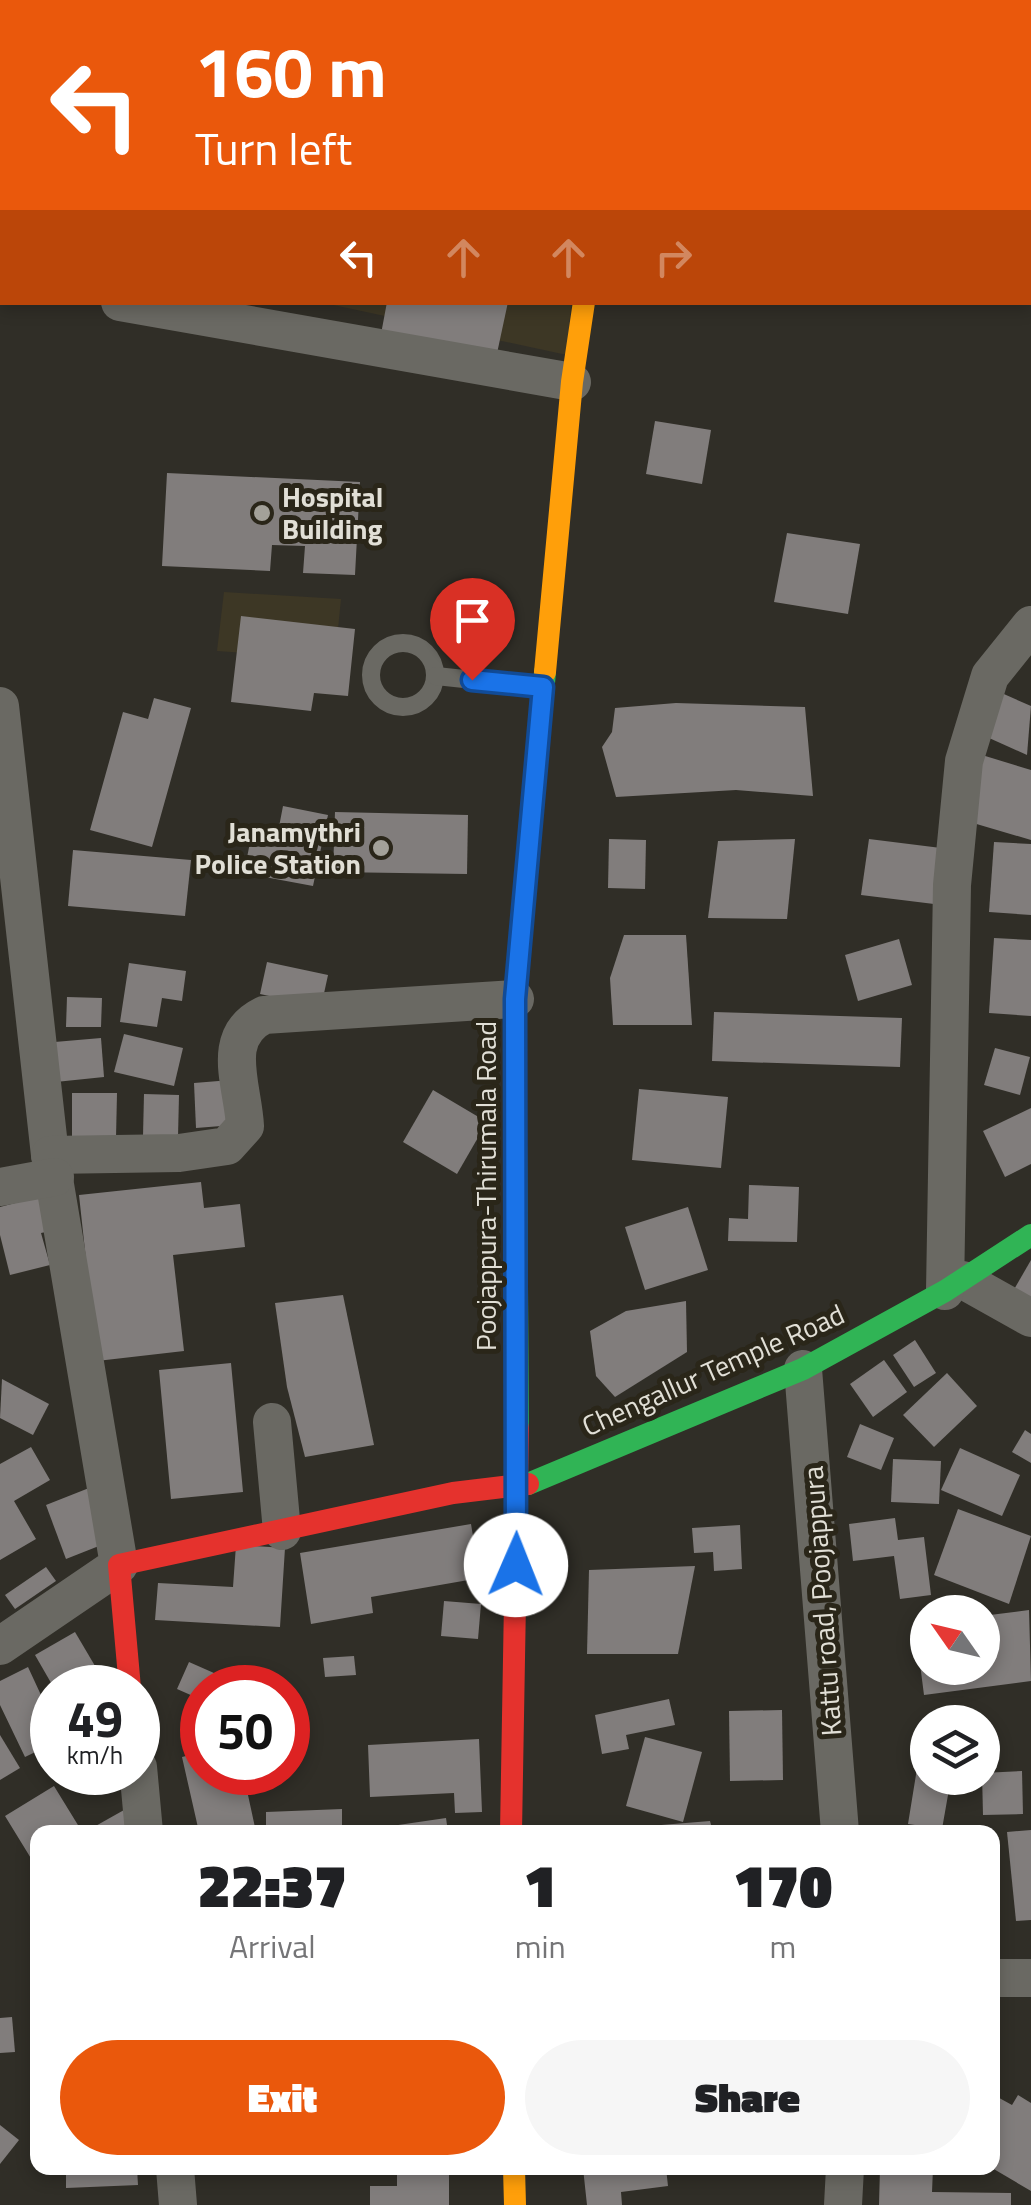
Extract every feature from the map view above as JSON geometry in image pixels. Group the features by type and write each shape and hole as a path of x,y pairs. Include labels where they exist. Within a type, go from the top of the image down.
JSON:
{"main road":[{"name":"Poojappura-Thirumala Road","path":"511,1825 518,1488 515,999 572,382 584,305"},
{"name":"Chengallur Temple Road","path":"118,1564 453,1493 518,1488 803,1369 954,1286 1031,1235"},
{"path":"118,1564 128,1665"},
{"path":"514,2175 516,2205"}],"street":[{"path":"137,305 572,382"},
{"path":"1031,624 990,676 964,761 952,885 954,1286 1031,1318"},
{"path":"0,706 52,1166 118,1564 0,1646"},
{"path":"0,1187 52,1166 226,1146 245,1126 243,1087 234,1052 238,1035 248,1022 264,1014 515,999"},
{"name":"Kattu road, Poojappura","path":"803,1369 839,1825"},
{"path":"272,1422 282,1531"},
{"path":"141,1795 143,1825"},
{"path":"1000,1978 1031,1978"},
{"path":"176,2175 178,2205"},
{"path":"844,2205 845,2175"}],"lane":[{"path":"436,676 543,687"}],"shaded area":[{"path":"333,305 571,305 567,355"},
{"path":"224,592 341,599 335,659 217,651"}],"building":[{"path":"386,305 507,305 496,358 381,334"},
{"path":"655,421 711,430 702,484 646,474"},
{"name":"Hospital Building","path":"167,473 360,482 355,575 303,573 305,546 272,545 270,571 162,566"},
{"path":"787,533 860,544 848,614 774,602"},
{"path":"241,616 355,629 348,696 314,693 311,711 231,702"},
{"path":"997,691 1031,706 1027,755 978,733"},
{"path":"154,698 191,708 152,847 90,830 123,712 148,719"},
{"path":"676,703 805,707 813,796 736,790 616,797 602,747 612,732 615,708"},
{"path":"982,755 1031,770 1031,840 963,820"},
{"path":"283,806 328,815 313,886 244,873 253,827 278,832"},
{"path":"335,812 468,815 467,874 333,872"},
{"path":"609,839 646,840 645,889 608,888"},
{"path":"795,839 787,919 708,918 718,841"},
{"path":"869,839 941,848 934,904 861,895"},
{"path":"994,842 1031,844 1031,915 989,912"},
{"path":"73,850 191,860 185,916 68,906"},
{"path":"624,935 686,935 692,1025 613,1025 610,978"},
{"path":"994,938 1031,940 1031,1016 989,1013"},
{"path":"899,939 912,985 858,1001 845,955"},
{"path":"267,962 328,975 321,1007 260,994"},
{"path":"129,963 186,971 182,1001 162,998 157,1027 120,1022"},
{"path":"67,997 102,998 101,1027 66,1027"},
{"path":"714,1012 902,1018 900,1067 712,1061"},
{"path":"124,1034 183,1048 174,1086 114,1072"},
{"path":"101,1038 104,1077 46,1083 43,1043"},
{"path":"995,1048 1030,1057 1020,1095 984,1085"},
{"path":"231,1080 234,1125 196,1128 194,1083"},
{"path":"639,1089 728,1097 721,1168 632,1160"},
{"path":"433,1090 487,1122 457,1174 403,1142"},
{"path":"72,1093 117,1093 116,1138 72,1138"},
{"path":"144,1094 179,1095 178,1137 143,1136"},
{"path":"1031,1108 1031,1164 1005,1177 983,1131"},
{"path":"201,1182 204,1208 240,1204 245,1247 173,1255 184,1351 97,1361 79,1195"},
{"path":"749,1185 799,1187 797,1242 728,1241 729,1218 748,1219"},
{"path":"46,1195 55,1230 41,1233 50,1265 10,1275 0,1235 0,1207"},
{"path":"688,1207 708,1270 645,1290 625,1227"},
{"path":"1031,1260 1031,1304 1012,1293"},
{"path":"343,1295 374,1445 305,1457 287,1387 275,1303"},
{"path":"686,1301 687,1352 615,1397 596,1376 590,1331 626,1311"},
{"path":"915,1340 936,1373 914,1387 893,1355"},
{"path":"884,1360 907,1392 873,1417 850,1384"},
{"path":"231,1363 243,1492 171,1499 159,1370"},
{"path":"947,1373 977,1406 934,1447 903,1415"},
{"path":"2,1379 49,1404 33,1435 0,1418"},
{"path":"860,1424 894,1438 881,1470 847,1457"},
{"path":"1025,1430 1031,1434 1031,1463 1012,1452"},
{"path":"31,1447 50,1480 14,1501 36,1539 0,1560 0,1464"},
{"path":"960,1448 1020,1475 1002,1516 941,1490"},
{"path":"893,1459 941,1461 939,1504 891,1502"},
{"path":"89,1488 109,1542 66,1559 46,1505"},
{"path":"958,1509 1031,1536 1009,1604 1000,1601 1000,1595 986,1595 934,1575"},
{"path":"895,1518 898,1540 924,1537 931,1595 900,1599 894,1556 853,1561 849,1524"},
{"path":"471,1524 480,1578 371,1597 373,1613 311,1624 300,1553"},
{"path":"740,1525 742,1569 714,1571 713,1552 694,1553 692,1528"},
{"path":"236,1545 285,1548 280,1627 155,1620 158,1583 233,1587"},
{"path":"695,1566 678,1654 587,1654 589,1570"},
{"path":"46,1567 56,1581 15,1609 5,1595"},
{"path":"444,1601 481,1604 478,1639 441,1636"},
{"path":"1029,1610 1031,1681 924,1695 923,1685 1000,1685 1000,1614"},
{"path":"75,1632 94,1665 41,1665 35,1655"},
{"path":"354,1656 356,1675 325,1677 323,1658"},
{"path":"28,1667 30,1671 30,1755 25,1757 0,1705 0,1681"},
{"path":"669,1699 675,1725 626,1735 629,1749 602,1754 595,1715"},
{"path":"782,1710 783,1780 730,1781 729,1711"},
{"path":"0,1735 20,1768 0,1780"},
{"path":"645,1737 702,1752 683,1822 626,1806"},
{"path":"479,1739 482,1812 455,1813 454,1793 370,1797 368,1745"},
{"path":"1022,1771 1023,1814 983,1815 983,1795 1000,1795 1000,1772"},
{"path":"39,1795 60,1795 78,1825 30,1825 30,1857 5,1816"},
{"path":"191,1795 248,1795 254,1825 197,1825"},
{"path":"913,1795 948,1795 943,1825 908,1824"},
{"path":"342,1809 342,1825 266,1825 266,1812"},
{"path":"124,1810 132,1825 97,1825"},
{"path":"446,1818 447,1825 398,1825"},
{"path":"710,1821 711,1825 661,1825"},
{"path":"1031,1830 1031,1920 1016,1921 1007,1832"},
{"path":"12,2017 15,2052 0,2053 0,2018"},
{"path":"1018,2095 1031,2103 1031,2191 1000,2173 1000,2098 1012,2105"},
{"path":"0,2125 19,2140 0,2164"},
{"path":"66,2175 137,2175 138,2185 66,2188"},
{"path":"397,2175 449,2175 449,2205 370,2205 370,2186 397,2186"},
{"path":"584,2175 667,2175 668,2186 621,2192 622,2205 587,2205"},
{"path":"880,2175 933,2175 932,2192 1011,2193 1011,2205 879,2205"}],"traffic: fast":[{"path":"518,1428 515,999 545,672"},
{"path":"528,1484 803,1369 945,1291 1031,1235"}],"traffic: slow":[{"path":"545,672 572,382 584,305"},
{"path":"514,2175 515,2205"}],"traffic: jam":[{"path":"511,1825 518,1428"},
{"path":"128,1665 119,1565 453,1493 528,1484"}],"place":[{"name":"Hospital Building","path":"262,513"},
{"name":"Janamythri Police Station","path":"381,848"}],"route":[{"path":"472,680 543,687 515,999 516,1565"}]}
